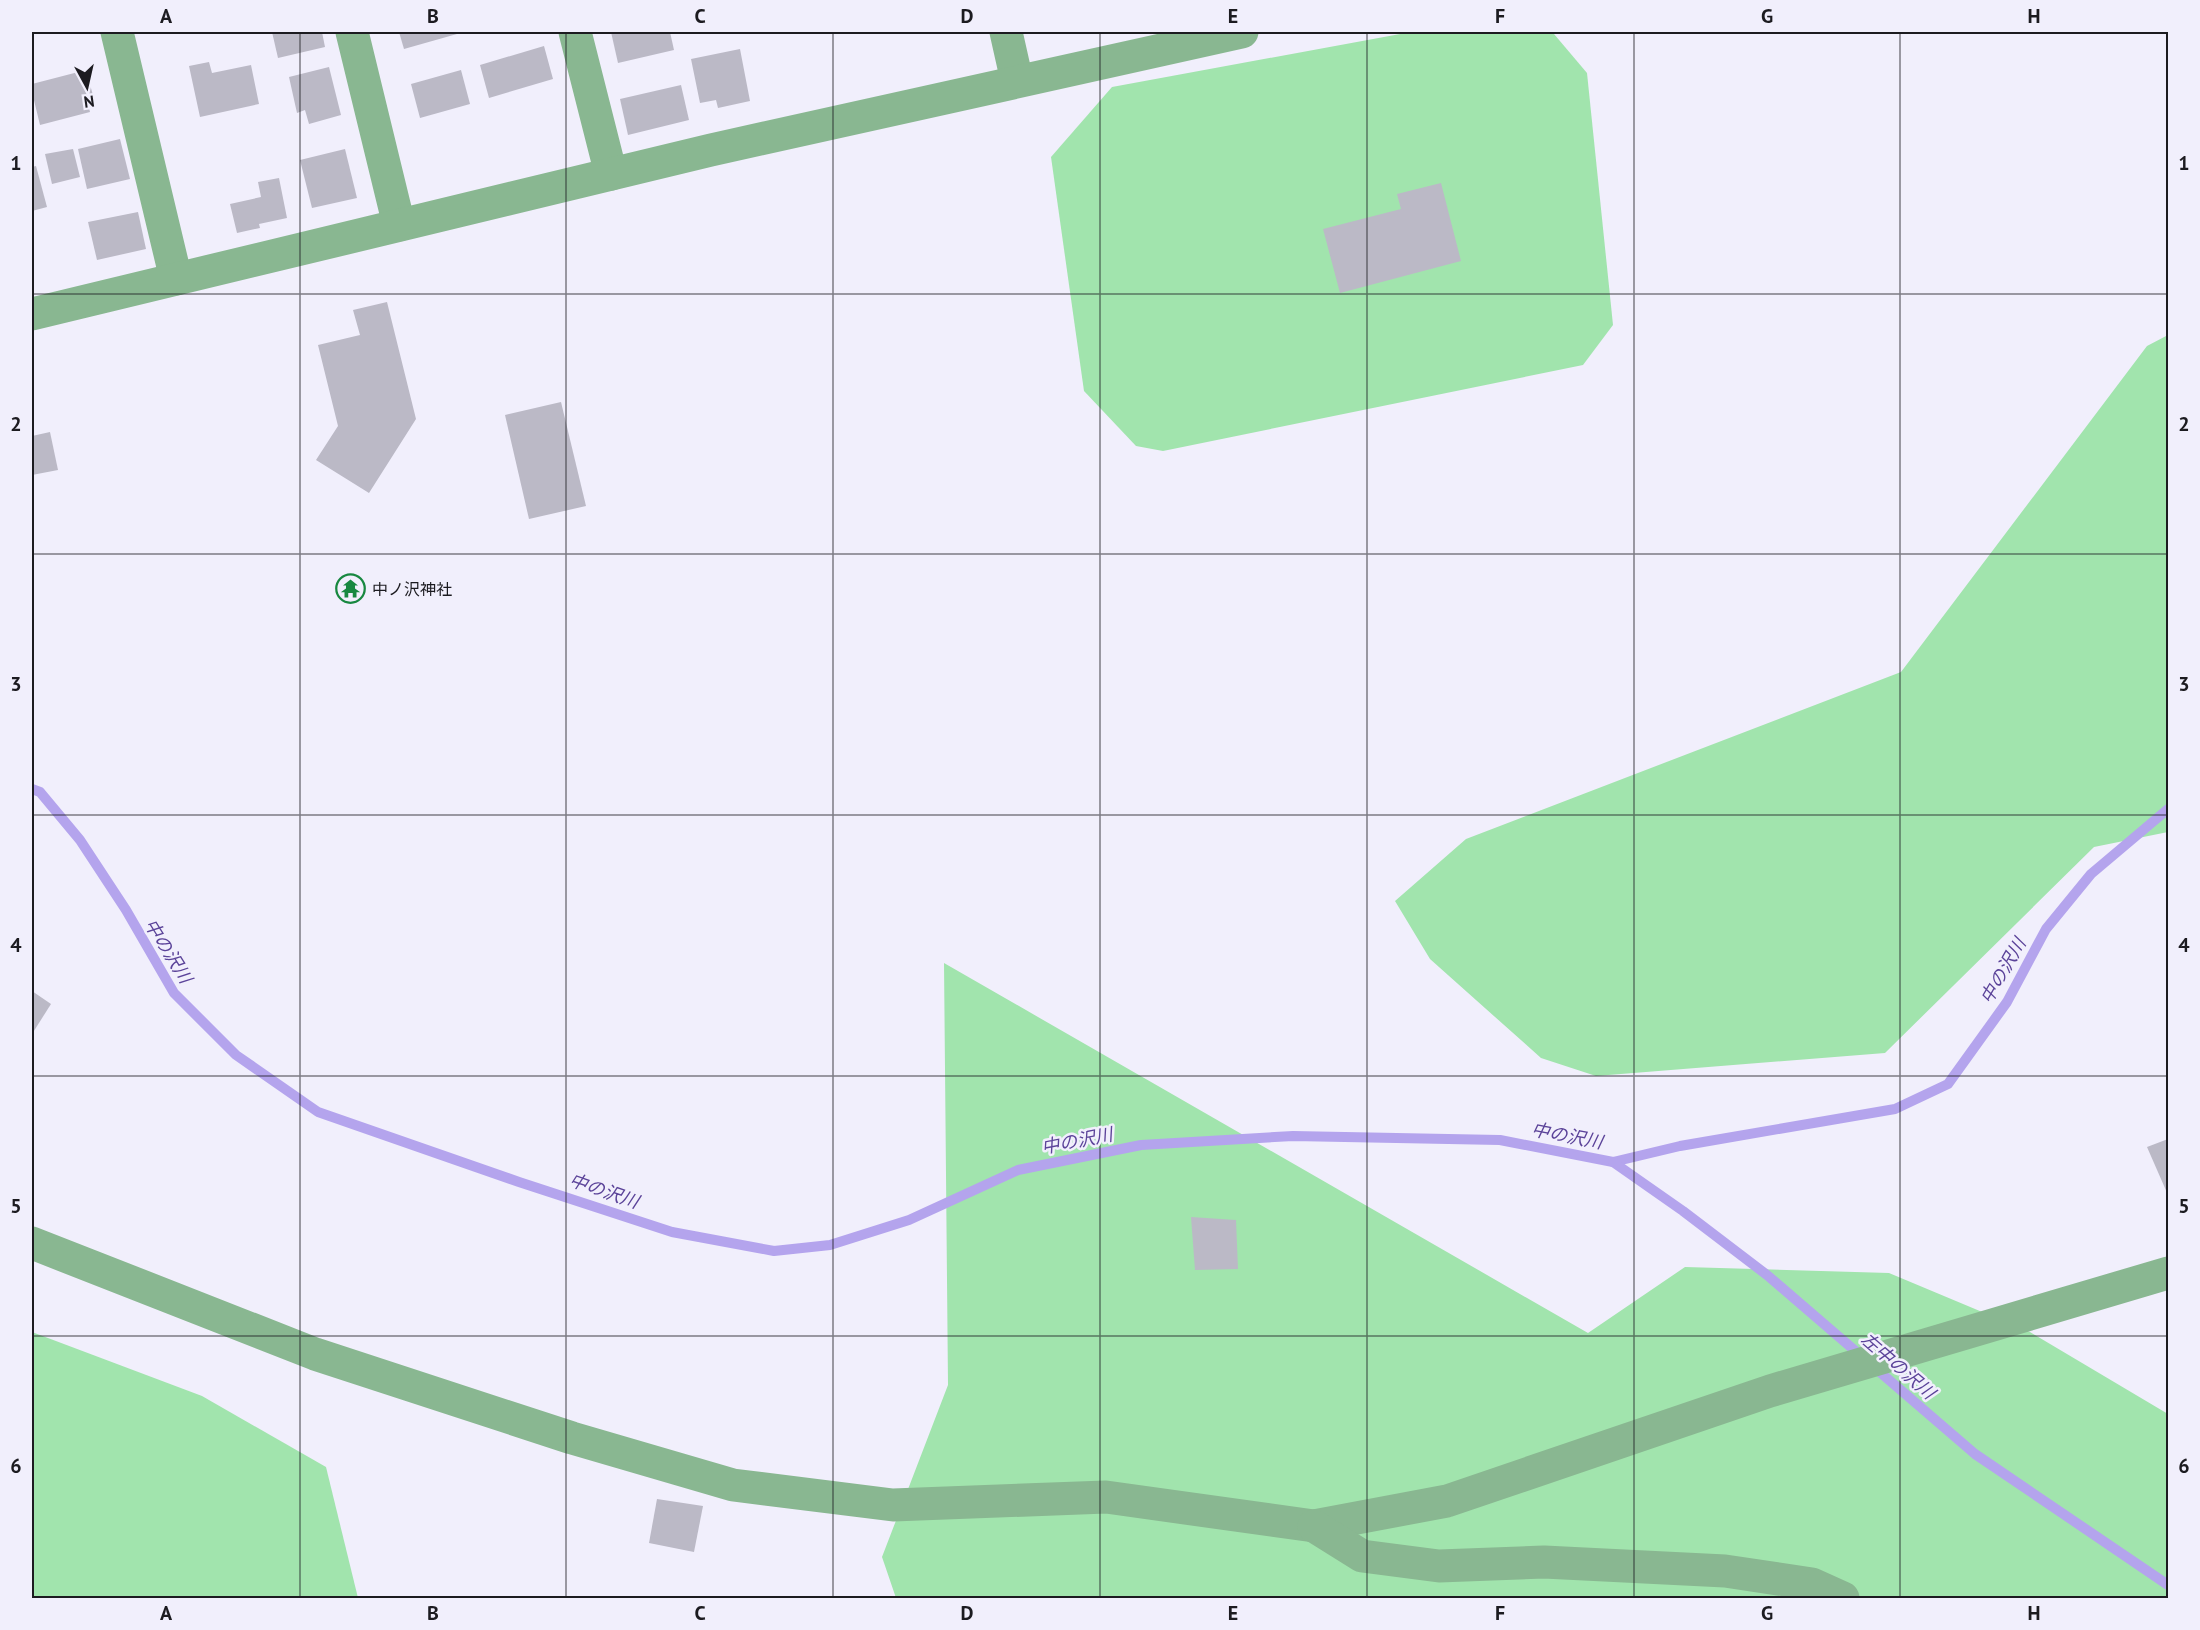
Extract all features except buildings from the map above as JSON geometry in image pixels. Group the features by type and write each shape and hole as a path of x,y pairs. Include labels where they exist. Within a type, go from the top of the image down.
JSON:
{"street":[{"path":"117,32 176,279"},
{"path":"352,32 399,225"},
{"path":"575,32 611,174"},
{"path":"1006,32 1017,81"},
{"path":"32,314 611,174 1242,32"},
{"path":"32,1244 315,1354 572,1438 733,1485 893,1505 1106,1497 1314,1526 1447,1501 1770,1391 2169,1273"},
{"path":"1314,1526 1362,1556 1439,1566 1544,1562 1725,1571 1812,1584 1843,1599"}],"green space":[{"path":"1411,32 1549,32 1554,34 1587,73 1613,325 1583,365 1163,451 1136,446 1084,391 1051,157 1112,87"},
{"path":"2168,335 2168,832 2094,847 1885,1053 1596,1076 1541,1058 1430,959 1395,901 1466,839 1901,672 2147,346"},
{"path":"944,963 1588,1333 1685,1267 1889,1273 2030,1332 2168,1414 2168,1598 896,1598 882,1557 948,1385"},
{"path":"32,1332 202,1396 326,1467 358,1598 32,1598"}],"waterway":[{"name":"中の沢川","path":"32,789 40,792 80,840 126,910 174,993 236,1055 318,1112 672,1232 774,1251 830,1245 909,1220 1018,1170 1141,1145 1293,1136 1500,1140 1613,1162 1680,1146 1895,1109 1948,1084 2007,1002 2046,929 2091,874 2168,809"},
{"name":"左中の沢川","path":"1613,1162 1683,1211 1767,1275 1975,1454 2168,1585"}],"place":[{"name":"中ノ沢神社","path":"351,589"}]}
